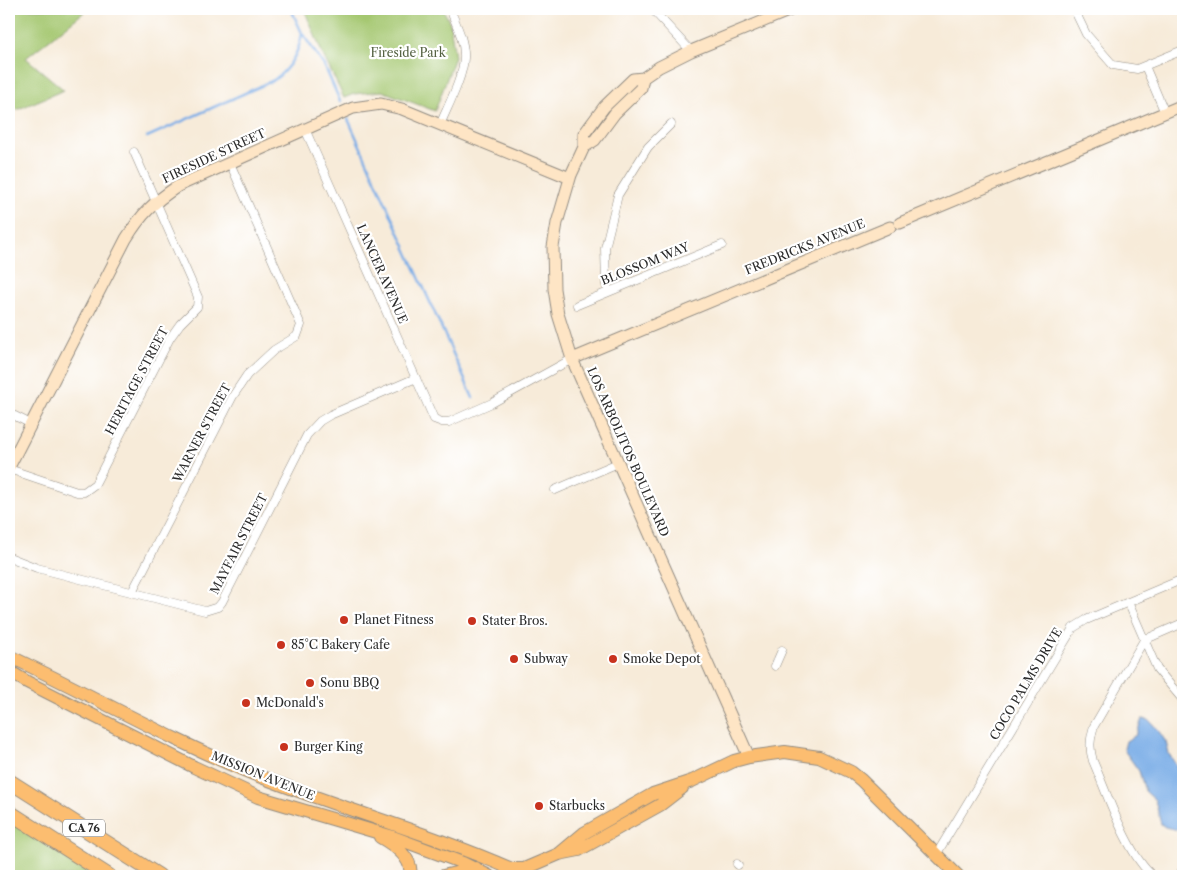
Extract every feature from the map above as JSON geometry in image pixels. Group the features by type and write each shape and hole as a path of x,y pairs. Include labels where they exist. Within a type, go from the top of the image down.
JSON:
{"highway":[{"name":"CA 76","path":"9,781 159,876"},
{"name":"CA 76","path":"9,812 109,876"}],"main road":[{"name":"MISSION AVENUE","path":"9,656 188,746 305,794 465,849 520,873"},
{"name":"MISSION AVENUE","path":"9,671 85,712 258,797 393,836 472,867 488,876"},
{"path":"85,712 96,708 110,712 116,709"},
{"path":"109,723 117,719 132,725 140,721"},
{"path":"499,876 520,873 559,854 579,850 586,846 593,837 626,815 628,816 653,794 692,781 734,761 785,752 819,757 851,772 958,876"},
{"path":"194,767 205,763 242,780 247,778 250,772"},
{"path":"559,854 584,833 660,806 692,781"},
{"path":"258,797 262,789 265,788 297,798 305,794"},
{"path":"314,814 322,809 354,818 360,812"},
{"path":"365,828 389,842 399,851 410,866 410,876"},
{"path":"443,876 472,867 520,873"}],"street":[{"path":"440,125 462,71 464,57 459,30 450,9"},
{"path":"652,9 691,51"},
{"name":"LOS ARBOLITOS BOULEVARD","path":"749,757 572,359 557,312 554,289 553,247 556,223 570,178 584,147 594,140 615,113 641,88 643,78 659,67 691,51 793,9"},
{"path":"1074,9 1086,34 1113,65 1137,69 1183,50"},
{"path":"1145,66 1165,113"},
{"name":"FIRESIDE STREET","path":"9,468 126,239 140,216 156,200 178,186 353,108 381,104 402,109 570,178"},
{"name":"FREDRICKS AVENUE","path":"442,422 449,422 492,403 572,359 1183,105"},
{"path":"608,291 606,285 605,248 618,196 648,147 671,124"},
{"name":"LANCER AVENUE","path":"306,130 434,419 442,422"},
{"name":"HERITAGE STREET","path":"9,468 77,492 84,492 95,484 170,338 180,324 197,307 198,297 134,152"},
{"name":"WARNER STREET","path":"132,592 233,396 247,375 274,350 297,336 301,325 230,163"},
{"name":"BLOSSOM WAY","path":"577,305 722,245"},
{"name":"MAYFAIR STREET","path":"9,557 37,568 205,611 218,607 307,435 313,428 320,420 330,414 416,378"},
{"path":"9,413 30,424"},
{"path":"555,490 618,463"},
{"name":"COCO PALMS DRIVE","path":"936,854 1073,628 1086,620 1183,579"},
{"path":"1128,602 1157,669 1183,700"},
{"path":"1153,876 1146,870 1130,845 1093,761 1090,738 1094,726 1144,640 1183,623"},
{"path":"775,666 782,650"},
{"path":"1178,876 1183,870"}],"green space":[{"path":"9,9 88,9 26,58 64,90 9,113"},
{"name":"Fireside Park","path":"304,9 443,9 450,23 455,57 435,111 382,91 354,94 344,98 323,55"},
{"path":"9,821 95,876 9,876"}],"water":[{"path":"1142,719 1149,720 1158,730 1166,742 1169,754 1176,765 1183,789 1183,834 1178,830 1161,824 1155,800 1145,791 1139,771 1124,749 1126,741 1136,735"}],"waterway":[{"path":"291,9 302,33 325,67 340,101"},
{"path":"147,137 274,80 293,59 299,47 302,33"},
{"path":"348,119 473,398"}],"place":[{"name":"Planet Fitness","path":"344,620"},
{"name":"Stater Bros.","path":"472,621"},
{"name":"85°C Bakery Cafe","path":"281,645"},
{"name":"Subway","path":"514,659"},
{"name":"Smoke Depot","path":"613,659"},
{"name":"Sonu BBQ","path":"310,683"},
{"name":"McDonald's","path":"246,703"},
{"name":"Burger King","path":"284,747"},
{"name":"Starbucks","path":"539,806"}]}
